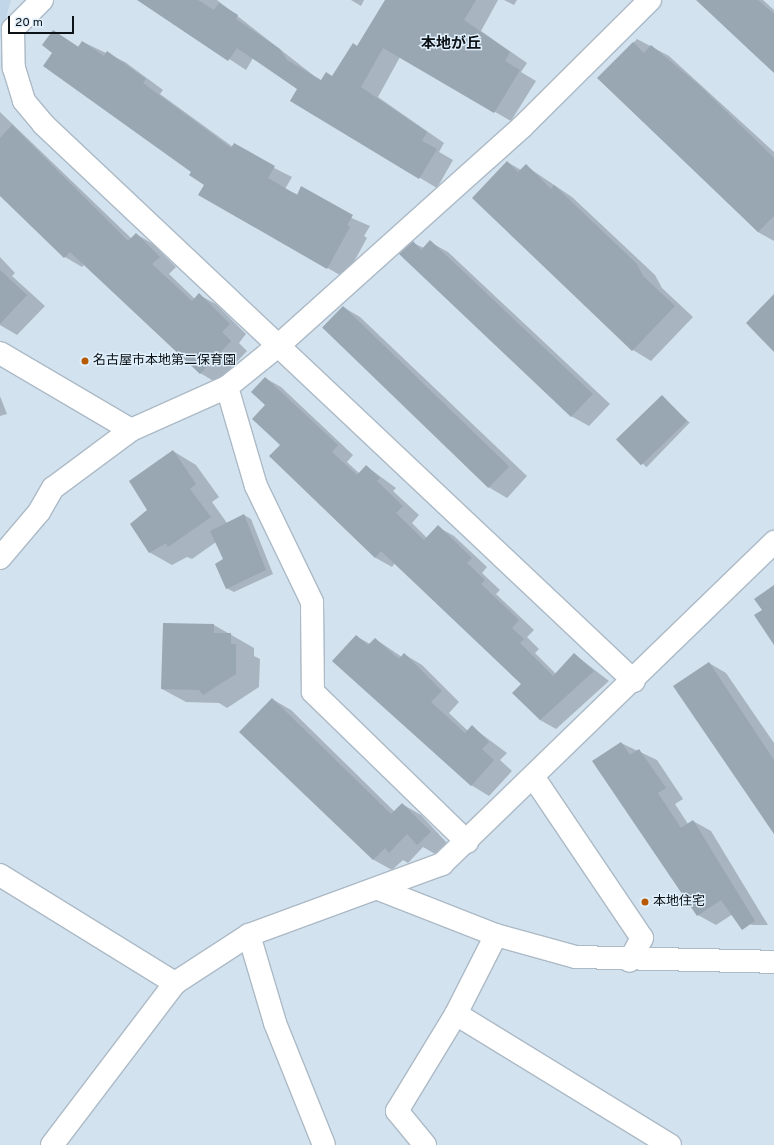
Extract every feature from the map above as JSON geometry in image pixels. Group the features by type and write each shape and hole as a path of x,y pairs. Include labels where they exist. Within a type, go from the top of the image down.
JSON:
{"street":[{"path":"42,0 13,29 7,70 24,101 43,124 634,681"},
{"path":"0,558 39,512 53,488 131,430 227,387 279,345 523,126 650,0"},
{"path":"0,353 131,430"},
{"path":"227,387 256,486 312,602 313,692 467,842"},
{"path":"52,1145 175,983 249,935 329,904 381,890 442,864 534,778 774,542"},
{"path":"534,778 642,938 629,961"},
{"path":"0,875 175,983"},
{"path":"381,890 496,935 576,957 629,961 774,962"},
{"path":"249,935 274,1023 324,1145"},
{"path":"425,1145 397,1111 456,1014 496,935"},
{"path":"456,1014 670,1145"}],"shaded area":[{"path":"0,0 11,0 0,40"}],"building":[{"path":"137,0 198,0 214,10 219,3 238,15 236,19 280,49 287,60 321,80 326,72 332,76 353,43 357,46 385,0 476,0 464,20 510,52 505,61 520,70 494,113 383,48 361,87 427,132 422,141 437,149 419,179 290,101 297,89 237,48 228,61"},
{"path":"696,0 758,0 774,14 774,73"},
{"path":"53,30 78,47 82,41 104,56 107,51 146,79 143,83 231,148 234,143 275,166 268,178 297,195 301,186 353,215 347,225 350,227 327,269 198,195 204,185 189,175 191,172 43,66 52,53 42,45"},
{"path":"633,42 644,53 651,45 699,85 774,158 774,216 758,232 597,78"},
{"path":"12,125 128,241 136,233 160,257 152,264 192,301 199,293 230,324 222,332 231,341 200,374 70,252 64,258 0,196 0,138"},
{"path":"507,161 518,172 526,164 551,189 554,185 637,264 643,276 675,306 632,351 472,198"},
{"path":"430,240 593,394 571,417 399,254 413,241 421,250"},
{"path":"0,270 27,295 0,324"},
{"path":"774,294 774,352 746,323"},
{"path":"343,306 509,466 488,488 322,328"},
{"path":"265,377 338,445 332,452 357,475 366,465 380,478 377,481 403,506 396,513 424,540 438,525 472,558 467,563 485,580 481,584 519,620 512,628 524,639 520,643 553,676 574,653 594,671 540,720 512,693 521,684 381,551 375,558 269,456 280,445 252,419 265,405 251,392"},
{"path":"662,395 687,421 641,465 616,439"},
{"path":"173,450 196,484 190,489 211,517 168,547 166,543 149,553 130,524 147,510 129,481"},
{"path":"244,514 266,570 226,589 215,564 223,559 210,531"},
{"path":"774,585 774,645 754,615 762,610 754,599"},
{"path":"163,623 214,624 214,633 231,633 231,644 236,644 236,674 203,695 199,690 161,689"},
{"path":"356,635 368,645 375,638 399,659 404,653 442,691 431,702 465,733 472,725 489,742 482,749 494,760 471,786 332,661"},
{"path":"709,662 774,760 774,834 673,686"},
{"path":"272,698 391,814 402,803 431,832 417,845 407,834 389,853 385,848 373,860 239,732"},
{"path":"621,742 630,755 639,749 666,788 658,793 681,828 693,820 755,921 742,930 721,900 697,916 592,761"}],"place":[{"name":"名古屋市本地第二保育園","path":"85,361"},
{"name":"本地住宅","path":"645,902"}],"district":[{"name":"本地が丘","path":"451,45"}]}
